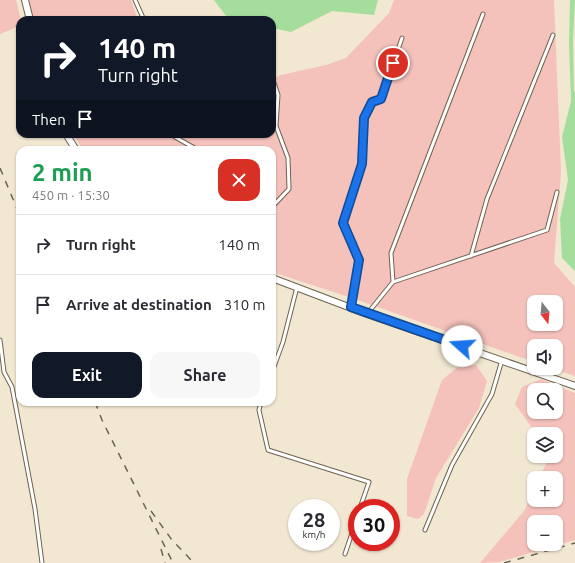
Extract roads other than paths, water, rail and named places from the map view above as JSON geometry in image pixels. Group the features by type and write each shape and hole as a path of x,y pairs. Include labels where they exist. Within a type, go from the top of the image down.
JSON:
{"street":[{"path":"25,0 29,16"},
{"path":"276,279 367,314 575,386"}],"lane":[{"path":"135,0 142,16"},
{"path":"393,282 390,253 484,14"},
{"path":"471,256 488,199 553,35"},
{"path":"351,307 359,260 343,223 362,164 364,118 372,102 381,99 402,38"},
{"path":"276,89 278,95 276,126 288,158 289,189 276,203"},
{"path":"177,138 191,146"},
{"path":"367,314 393,282 547,230 557,192"},
{"path":"276,361 283,342 297,287"},
{"path":"0,340 4,372 12,387 42,563"},
{"path":"425,530 452,465 492,394 502,360"},
{"path":"260,406 258,410 268,450 369,482 363,499"},
{"path":"345,554 348,545"}],"railway":[{"path":"0,168 16,206"},
{"path":"97,406 102,420 173,563"},
{"path":"151,511 172,540 194,563"},
{"path":"504,563 575,543"},
{"path":"161,549 165,563"}]}
